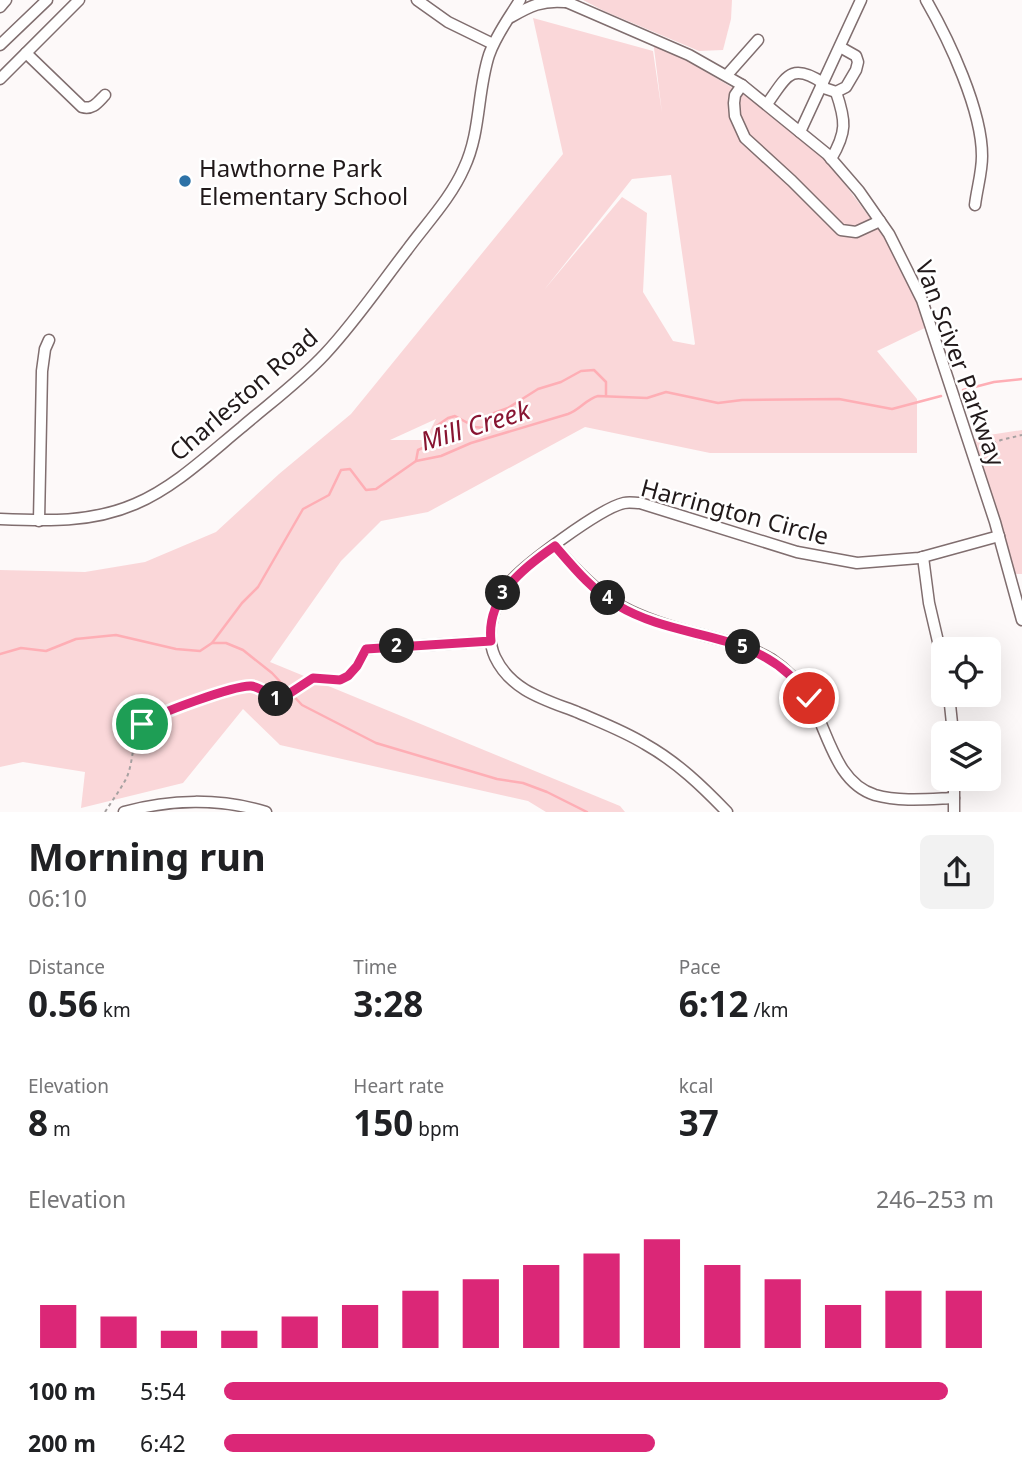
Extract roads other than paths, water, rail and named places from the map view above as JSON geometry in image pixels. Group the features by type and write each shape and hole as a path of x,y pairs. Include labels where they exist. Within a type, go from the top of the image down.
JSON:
{"street":[{"path":"0,6 6,0"},
{"path":"0,45 47,0"},
{"path":"0,79 79,0"},
{"path":"417,0 449,22 493,44"},
{"name":"Charleston Road","path":"0,519 82,519 117,511 150,497 227,440 321,359 391,271 463,171 476,136 481,92 493,44 520,0"},
{"path":"800,132 860,0"},
{"path":"926,0 954,57 977,119 982,142 982,165 975,205"},
{"path":"508,19 548,1 564,1"},
{"name":"Van Sciver Parkway","path":"564,1 689,55 727,75 767,104 831,159 859,191 880,221 922,300 999,536 1022,620"},
{"path":"727,75 758,40"},
{"path":"836,92 846,87 858,62 856,56 840,47"},
{"path":"26,53 82,107 88,109 94,106 105,94"},
{"path":"767,104 794,73 802,72 836,92 843,112 845,130 831,159"},
{"path":"742,85 735,95 734,103 735,116 745,138 841,230 856,232 880,221"},
{"path":"39,520 42,371 49,340"},
{"name":"Harrington Circle","path":"491,641 490,633 496,610 507,587 521,572 600,514 625,502 640,503 789,550 827,559 873,563 923,557 999,536"},
{"path":"555,546 587,582 617,605 656,621 758,652 781,666 809,698 847,776 864,790 899,799 954,798"},
{"path":"923,557 937,637"},
{"path":"366,649 491,641 495,657 502,669 520,687 545,701 603,723 647,744 681,768 727,812"},
{"path":"954,791 954,812"},
{"path":"124,812 164,803 208,807 228,803 266,812"}],"waterway":[{"path":"416,461 418,450 428,445 437,431 435,427 448,418 455,416 475,427 484,428 494,413 508,408 538,389 561,382 581,371 594,370 606,382 606,396"},
{"name":"Mill Creek","path":"963,390 994,382 1022,379"},
{"name":"Mill Creek","path":"0,654 21,648 46,651 76,639 116,635 176,649 200,651 212,643 242,603 258,587 303,509 329,495 341,470 350,469 366,490 376,489 416,461 441,456 471,443 568,414 598,396 647,398 666,392 718,403 742,400 839,399 892,409 941,396"},
{"path":"212,643 226,643 243,650 272,673 302,705 376,743 497,779 523,783 587,812"}],"place":[{"name":"Hawthorne Park Elementary School","path":"185,181"}]}
